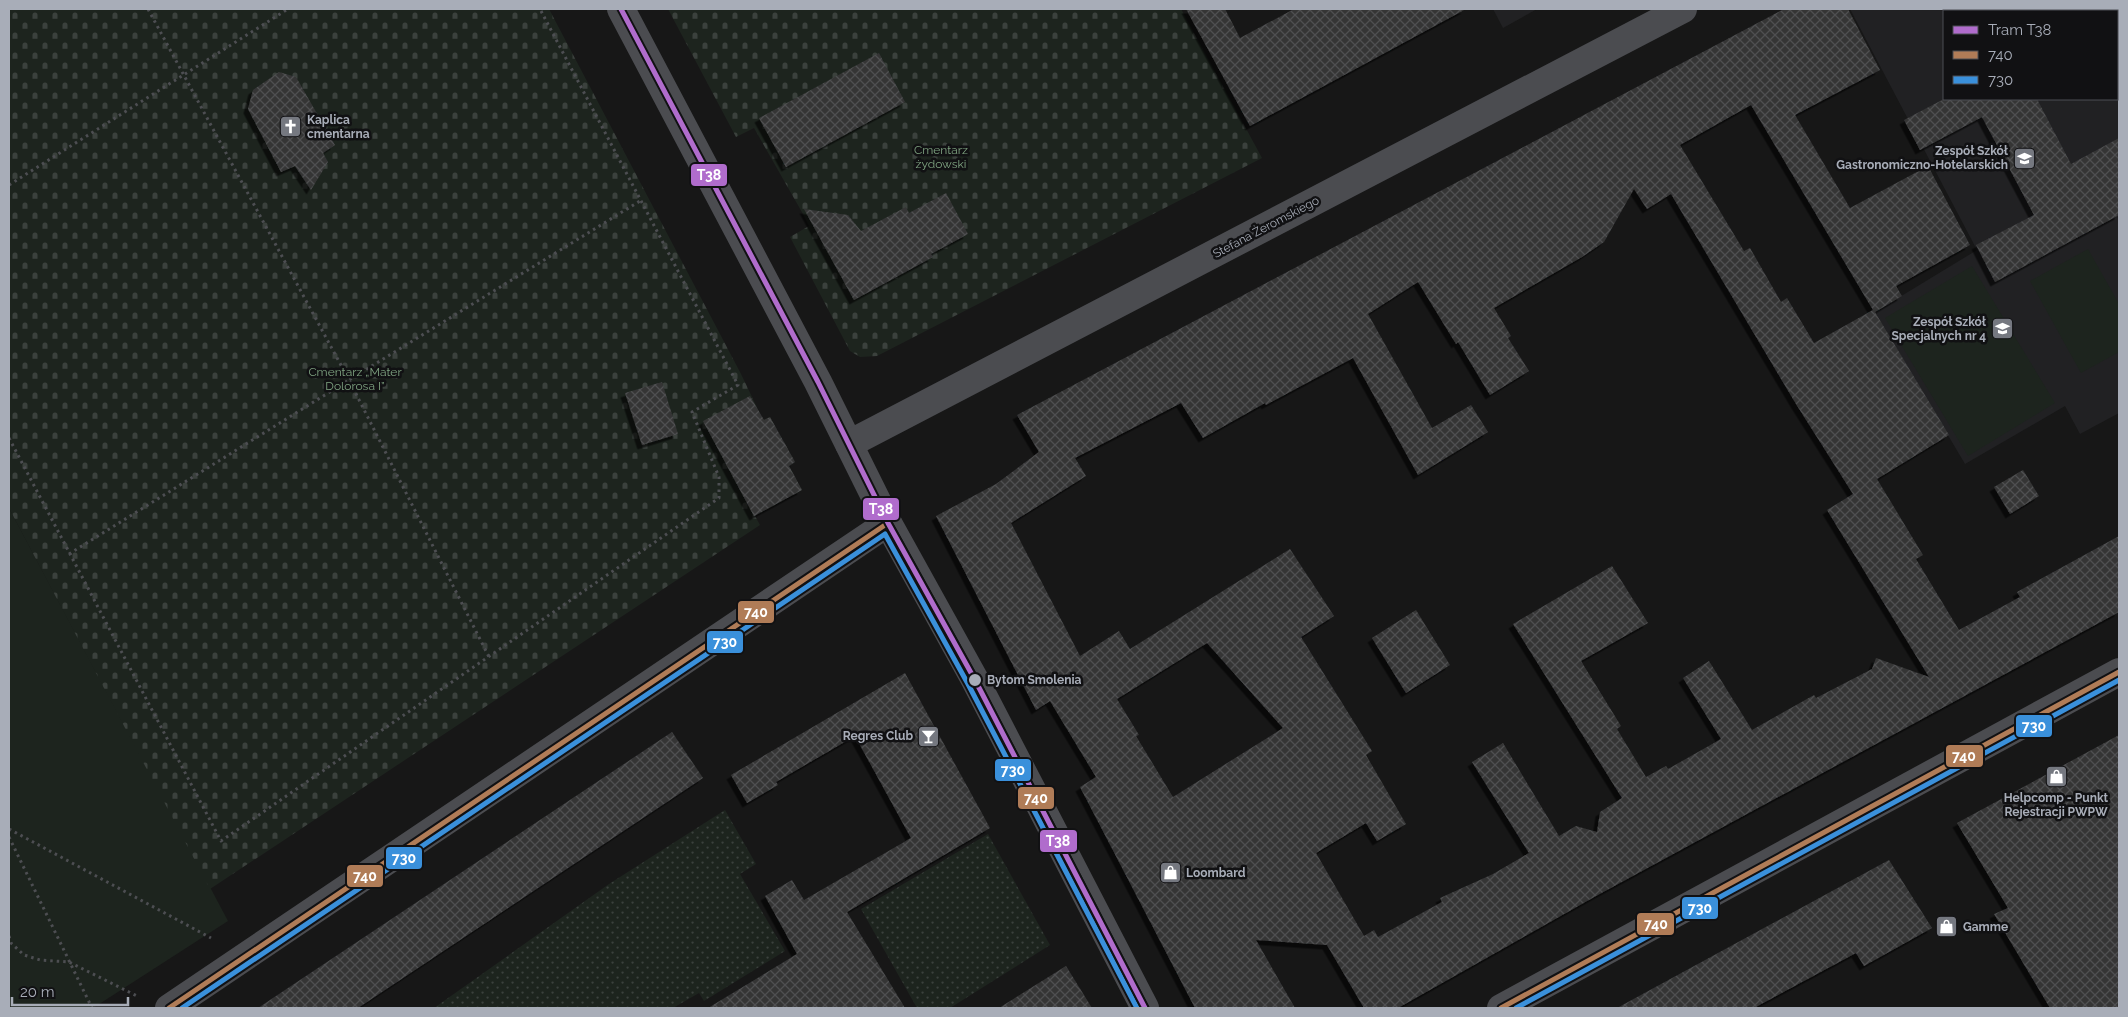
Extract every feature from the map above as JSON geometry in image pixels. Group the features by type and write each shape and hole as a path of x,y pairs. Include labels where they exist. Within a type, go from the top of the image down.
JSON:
{"street":[{"path":"621,9 720,194 888,523 975,680 1146,1008"},
{"name":"Stefana Żeromskiego","path":"849,444 1683,9"},
{"path":"169,1008 888,523"},
{"path":"1501,1008 2119,672"}],"path":[{"path":"148,9 349,380 489,657"},
{"path":"9,185 288,9"},
{"path":"9,438 221,840 719,498 719,477 692,412 738,385 540,9"},
{"path":"69,554 640,201"},
{"path":"9,829 217,941"},
{"path":"9,837 92,1008"},
{"path":"9,936 11,943 24,955 40,960 69,962 137,996"}],"shaded area":[{"path":"1493,9 1537,9 1503,28"},
{"path":"1850,9 2119,9 2119,413 2080,434 2065,406 1965,464 1875,312 1977,250"}],"green space":[{"name":"Cmentarz „Mater Dolorosa I”","path":"9,9 549,9 741,374 763,420 770,417 795,462 789,466 802,490 755,516 760,525 210,889 9,508"},
{"name":"Cmentarz żydowski","path":"668,9 1181,9 1262,158 877,356 860,357 850,351 790,237 809,226 803,214 754,128 736,137"},
{"path":"2088,249 2119,304 2119,352 2081,373 2030,281"},
{"path":"1972,266 2055,403 1968,456 1885,318"},
{"path":"9,508 228,921 93,1008 9,1008"},
{"path":"725,810 756,864 740,874 785,951 704,1001 699,993 673,1008 434,1008 609,884"},
{"path":"988,834 1050,945 950,1008 917,1008 861,909"}],"building":[{"path":"1186,9 1225,9 1240,38 1294,9 1466,9 1250,126"},
{"path":"1784,9 1848,9 1880,70 1795,115 1850,208 1928,166 1970,245 1896,286 1902,296 1875,312 1949,435 1877,479 1923,555 1916,559 1959,630 2020,597 2017,592 2119,536 2119,612 1596,896 1398,1008 1364,1008 1327,945 1256,940 1295,1008 1195,1008 1080,787 1096,777 1050,701 1036,710 936,516 996,484 1039,452 1017,415","holes":["1751,105 1873,310 1814,343 1787,298 1781,302 1750,248 1744,251 1680,145","1634,189 1647,209 1671,194 1796,404 1853,494 1827,510 1929,677 1876,658 1872,669 1816,698 1814,695 1752,730 1709,661 1683,678 1721,739 1668,769 1666,766 1646,777 1617,729 1621,726 1581,661 1648,623 1612,566 1513,624 1622,798 1600,812 1597,832 1576,826 1559,836 1503,743 1472,762 1529,853 1493,874 1440,898 1442,902 1378,937 1374,930 1364,936 1316,853 1366,823 1377,841 1406,824 1366,755 1372,751 1301,637 1334,616 1290,549 1130,649 1119,631 1080,656 1011,523 1086,476 1075,458 1181,403 1203,438 1265,403 1266,405 1353,358 1418,475 1488,432 1471,405 1432,428 1368,314 1418,282 1490,395 1529,371 1508,338 1511,336 1494,308 1582,257 1604,242","1207,643 1283,728 1173,797 1136,736 1139,735 1117,699"]},
{"path":"879,53 905,102 786,167 759,118"},
{"name":"Kaplica cmentarna","path":"279,72 296,77 335,145 323,153 328,162 311,190 295,166 281,172 248,109 253,90"},
{"path":"1943,100 2038,100 2071,164 2119,138 2119,215 1995,282 1976,245 2034,215 1982,117 1920,150 1904,120"},
{"path":"946,193 968,234 931,254 933,257 854,300 804,209 848,215 861,231 906,207 909,213"},
{"path":"662,382 678,434 642,445 625,393"},
{"path":"750,396 764,420 770,417 795,462 789,466 802,490 754,516 703,421"},
{"path":"2023,470 2039,496 2010,514 1994,487"},
{"path":"1416,610 1450,665 1406,693 1372,638"},
{"path":"905,673 990,828 847,912 905,1008 708,1008 797,954 765,896 792,880 804,900 911,838 855,736 776,782 778,785 747,803 731,775"},
{"path":"672,732 703,778 358,1008 258,1008"},
{"path":"2119,735 2119,1008 2050,1008 1994,914 2008,908 1957,823"},
{"path":"1889,860 1932,928 1864,966 1856,953 1754,1008 1617,1008"},
{"path":"1066,966 1092,1008 999,1008"}],"tram line":[{"name":"T38","path":"621,9 818,382 888,523 975,680 1145,1008"}],"transit line":[{"name":"740","path":"169,1008 888,523 975,680 1145,1008"},
{"name":"730","path":"182,1008 885,534 968,684 1137,1008"},
{"name":"740","path":"1501,1008 2119,672"},
{"name":"730","path":"1516,1008 2119,680"}],"place":[{"name":"Kaplica cmentarna","path":"291,127"},
{"name":"Zespół Szkół Gastronomiczno-Hotelarskich","path":"2024,158"},
{"name":"Zespół Szkół Specjalnych nr 4","path":"2002,329"},
{"name":"Bytom Smolenia","path":"975,680"},
{"name":"Regres Club","path":"929,736"},
{"name":"Helpcomp - Punkt Rejestracji PWPW","path":"2056,777"},
{"name":"Loombard","path":"1170,873"},
{"name":"Gamme","path":"1947,927"}]}
